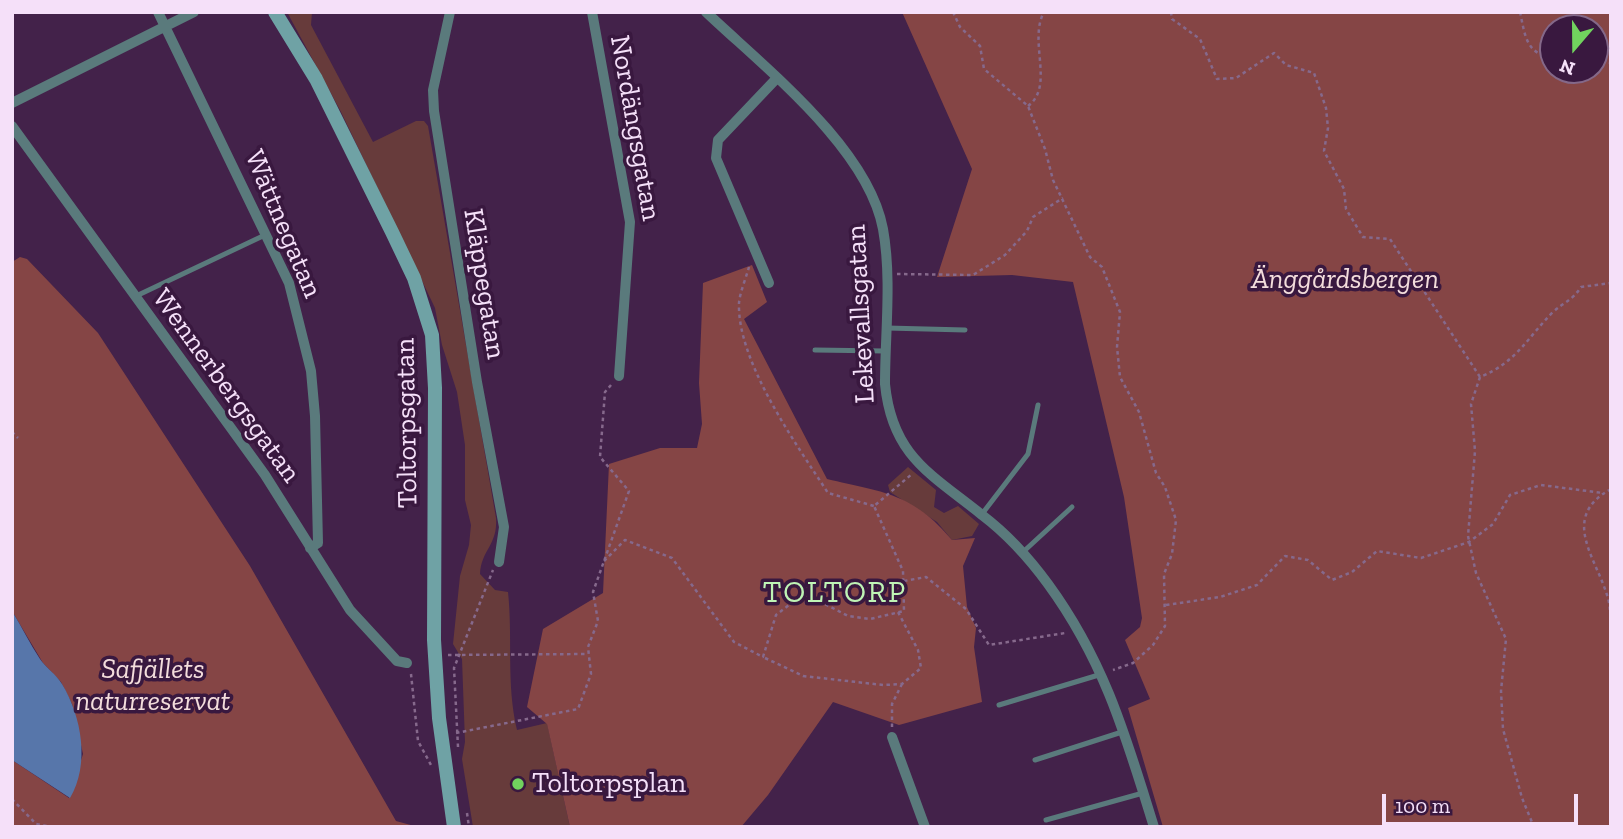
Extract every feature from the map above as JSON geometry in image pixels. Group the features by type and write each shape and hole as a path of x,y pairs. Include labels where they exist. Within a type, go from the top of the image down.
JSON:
{"street":[{"name":"Wättnegatan","path":"158,12 289,283 311,371 318,543 310,548"},
{"path":"12,103 194,12"},
{"name":"Toltorpsgatan","path":"275,12 316,79 392,232 418,288 432,335 435,388 434,640 439,718 454,827"},
{"name":"Kläppegatan","path":"450,12 433,90 477,383 504,527 499,562"},
{"name":"Nordängsgatan","path":"592,12 630,222 619,376"},
{"name":"Lekevallsgatan","path":"706,12 836,139 868,187 883,228 886,274 885,384 891,421 899,439 920,468 982,514 1023,552 1049,584 1102,674 1125,731 1154,827"},
{"path":"769,283 716,158 715,148 718,140 776,79"},
{"name":"Wennerbergsgatan","path":"12,126 265,475 350,610 397,661 407,663"},
{"path":"892,737 925,827"}],"lane":[{"path":"134,297 267,233"},
{"path":"885,328 964,330"},
{"path":"815,350 885,351"},
{"path":"982,514 1028,454 1038,405"},
{"path":"1023,552 1072,507"},
{"path":"999,705 1102,674"},
{"path":"1035,760 1125,731"},
{"path":"1046,820 1143,793"}],"path":[{"path":"953,12 960,27 980,46 984,69 1028,106 1045,149 1053,180 1090,257 1102,267 1120,312 1120,377 1139,412 1156,473 1165,488 1176,520 1172,554 1164,573 1165,626 1153,646 1133,663 1102,674"},
{"path":"1028,106 1038,99 1041,89 1038,41 1039,22 1044,12"},
{"path":"1171,12 1172,19 1200,39 1217,79 1237,78 1274,53 1286,65 1314,73 1326,108 1328,128 1324,151 1344,189 1346,209 1363,237 1390,239 1480,377"},
{"path":"1520,12 1526,42 1539,54"},
{"path":"886,274 973,275 1005,255 1027,231 1033,217 1063,198"},
{"path":"754,248 739,303 746,346 777,414 828,494 874,506"},
{"path":"1534,827 1522,798 1503,729 1501,691 1506,639 1476,573 1469,542 1467,520 1475,451 1471,404 1480,377 1511,361 1555,310 1571,302 1581,287 1611,284"},
{"path":"456,733 578,709 591,674 589,654 598,621 593,592 629,491 600,457 605,393 619,376"},
{"path":"12,432 18,438"},
{"path":"874,506 920,468"},
{"path":"1166,606 1220,597 1257,585 1285,555 1308,560 1332,580 1352,572 1377,551 1421,558 1469,542 1493,524 1510,495 1541,485 1603,493"},
{"path":"1611,489 1591,503 1583,530 1608,596 1611,622"},
{"path":"763,657 776,615 793,602 823,603 848,616 870,620 904,611 903,571 874,506"},
{"path":"604,561 625,540 671,558 734,642 803,676 883,685 902,684"},
{"path":"459,760 453,684 457,657 488,578 499,562"},
{"path":"903,581 926,577 966,608 989,645 1078,631"},
{"path":"892,737 892,704 902,684 921,668 918,650 898,612"},
{"path":"457,657 518,653 589,654"},
{"path":"407,663 418,741 431,766"},
{"path":"12,799 36,824 52,827"},
{"path":"467,813 469,827"}],"shaded area":[{"path":"287,12 312,12 311,25 373,142 416,121 424,121 428,126 496,518 494,535 483,559 480,574 495,590 508,592 512,695 517,730 547,723 570,827 473,827 462,759 465,742 462,659 453,644 460,576 469,545 471,525 465,500 465,445 457,392 442,345 435,308 341,112"},
{"path":"908,467 936,490 934,507 944,513 958,506 979,524 972,536 952,540 937,522 890,492 888,485"}],"green space":[{"name":"Änggårdsbergen","path":"902,12 1611,12 1611,827 1163,827 1128,708 1150,699 1125,640 1140,627 1142,618 1124,497 1073,282 1012,275 937,277 972,169"},
{"name":"Safjällets naturreservat","path":"20,257 27,259 98,333 250,566 396,821 418,827 12,827 12,760 69,798 83,754 72,704 61,682 43,663 12,611 12,262"},
{"path":"752,265 767,302 744,319 827,479 880,492 910,503 938,524 952,540 975,538 963,566 967,607 976,628 974,647 982,702 899,725 833,702 768,795 741,827 570,827 547,724 527,707 543,629 603,593 609,464 660,448 697,448 702,424 699,383 703,283"}],"water":[{"path":"12,611 40,659 62,684 79,726 82,756 76,785 70,798 12,760"}],"place":[{"name":"Toltorpsplan","path":"518,784"}],"district":[{"name":"TOLTORP","path":"835,593"}]}
